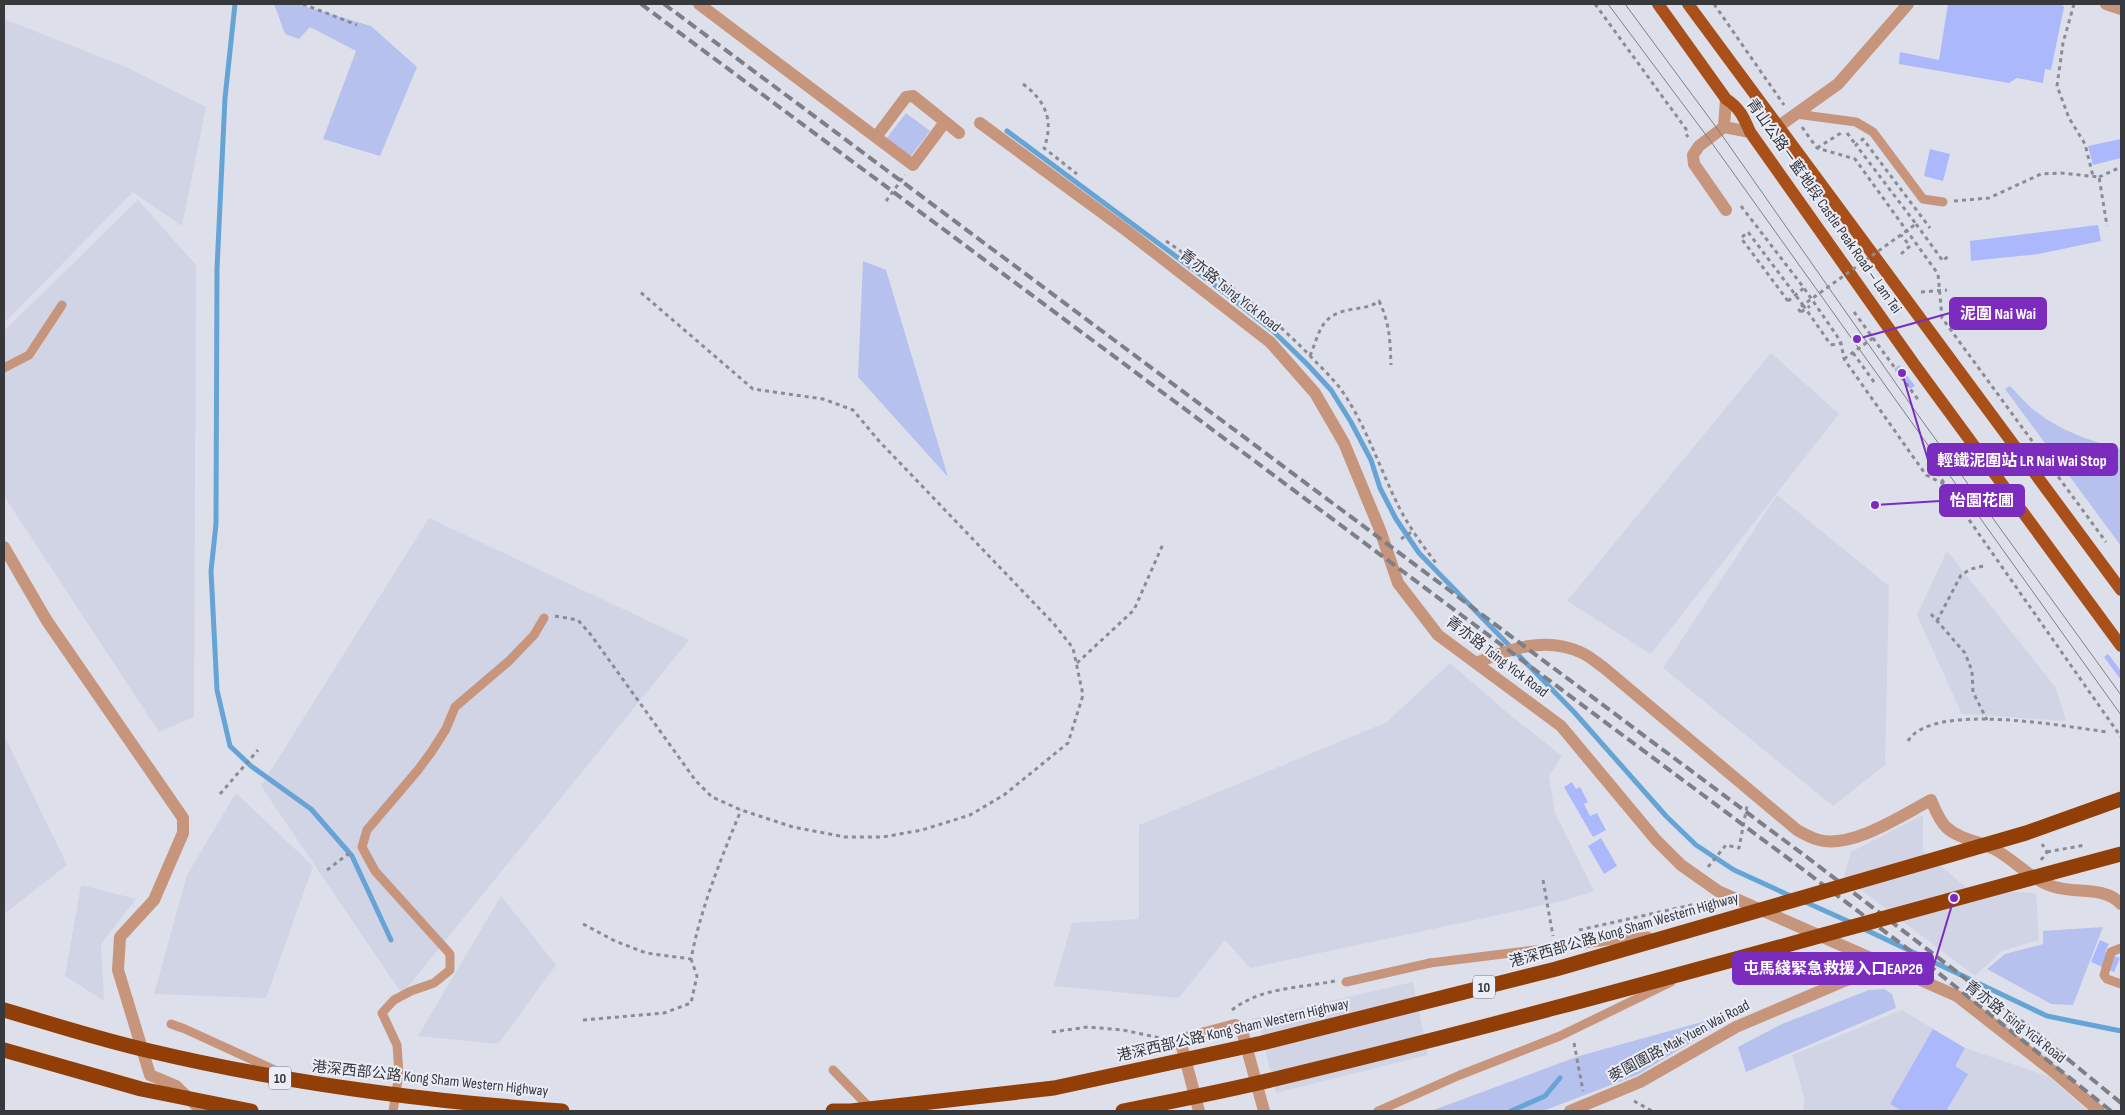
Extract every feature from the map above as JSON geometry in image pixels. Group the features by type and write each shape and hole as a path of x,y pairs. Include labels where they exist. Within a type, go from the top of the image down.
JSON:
{"highway":[{"name":"港深西部公路 Kong Sham Western Highway","path":"833,1111 1054,1088 1262,1043 1556,969 2026,833 2121,799"},
{"path":"1123,1111 1274,1079 1380,1053 2121,854"},
{"name":"港深西部公路 Kong Sham Western Highway","path":"4,1010 149,1051 300,1082 465,1104 562,1111"},
{"path":"4,1050 141,1088 250,1111"}],"main road":[{"name":"青山公路－藍地段 Castle Peak Road – Lam Tei","path":"1658,4 1726,99 1739,110 1750,132 1914,364 2121,646"},
{"name":"青山公路－藍地段 Castle Peak Road – Lam Tei","path":"1688,4 2121,590"}],"street":[{"path":"699,4 913,165 945,122"},
{"path":"1779,126 1838,84 1908,4"},
{"path":"2106,4 2121,9"},
{"path":"876,137 906,97 913,96 959,133"},
{"path":"1724,127 1726,99"},
{"name":"青亦路 Tsing Yick Road","path":"980,123 1128,231 1270,342 1315,393 1344,443 1380,530 1398,583 1438,636 1561,726 1656,840 1681,865 1718,891 1957,996 2054,1072 2099,1111"},
{"path":"1726,210 1694,164 1693,155 1699,146 1724,127 1750,132"},
{"path":"4,547 47,621 183,818 183,833 154,900 120,937 118,970 150,1075 176,1086 202,1111"},
{"path":"1476,663 1501,652 1532,644 1580,652 1603,667 1797,830 1819,840 1846,840 1872,832 1931,800 1945,826 1958,835 1995,849 2042,883 2060,888 2104,894 2117,899 2121,904"},
{"name":"麥園圍路 Mak Yuen Wai Road","path":"1570,1111 1640,1082 1736,1027 1844,981 1886,966"},
{"path":"1199,1111 1182,1047 1183,1042 1186,1038 1236,1025 1241,1028 1264,1111"}],"lane":[{"path":"1795,115 1856,122 1864,125 1873,132 1923,199 1943,202"},
{"path":"4,368 29,355 62,305"},
{"path":"393,1111 399,1074 397,1045 382,1013 394,1000 411,991 434,983 450,970 450,954 375,872 362,848 363,843 367,830 432,751 446,729 455,707 509,661 534,635 544,618"},
{"path":"1346,982 1430,963 1684,932"},
{"path":"2121,948 2111,952 2104,976 2121,984"},
{"path":"1378,1111 1460,1075 1560,1036 1698,969"},
{"path":"171,1024 300,1082"},
{"path":"833,1070 873,1111"}],"path":[{"path":"303,4 357,25"},
{"path":"1595,4 1686,129 1686,134"},
{"path":"1714,4 1777,97 1795,115 1817,148 1855,159 1938,274 1942,318 2110,547"},
{"path":"2074,4 2062,42 2057,86 2069,118 2085,144 2093,176"},
{"path":"1023,84 1039,98 1048,114 1048,138 1044,148 1082,178"},
{"path":"1817,148 1845,130 1943,261 1950,254"},
{"path":"1856,144 1863,139 1930,228"},
{"path":"886,201 913,165"},
{"path":"1943,202 1989,198 2041,174 2061,173 2099,177 2121,167"},
{"path":"2099,177 2107,226"},
{"path":"1736,199 1804,288 1841,343 1844,359 1926,475 1944,484"},
{"path":"1810,306 1801,312 1798,308 1916,224"},
{"path":"1804,288 1788,301 1741,238 1748,232 1803,305 1831,345 1841,343"},
{"path":"1901,235 1910,246 1901,254"},
{"path":"1161,237 1234,289 1295,340 1339,386 1372,443 1397,505 1436,563"},
{"path":"1921,292 1947,290"},
{"path":"544,618 558,616 578,620 591,635 696,781 712,797 741,810 793,827 845,837 893,836 922,830 970,815 1004,796 1068,743 1083,695 1073,648 1054,624 879,441 853,410 823,399 753,389 639,291"},
{"path":"1310,356 1326,320 1342,311 1366,307 1379,301 1388,321 1391,365"},
{"path":"1854,312 1919,401"},
{"path":"1844,359 1873,338"},
{"path":"1853,353 1874,382"},
{"path":"1933,466 2121,737"},
{"path":"1401,539 1413,530"},
{"path":"1076,663 1134,610 1163,544"},
{"path":"1937,621 1961,575 1971,569 1987,565"},
{"path":"1931,614 1965,653 1972,671 1973,692 1986,720"},
{"path":"1908,741 1913,734 1941,722 1961,718 2023,721 2108,732"},
{"path":"220,794 258,750"},
{"path":"1707,869 1726,845 1739,848 1750,791"},
{"path":"583,1020 664,1012 691,1003 697,976 691,959 696,933 714,877 741,810"},
{"path":"327,870 363,843"},
{"path":"584,924 615,941 646,953 691,959"},
{"path":"1052,1032 1088,1027 1124,1030 1183,1042"},
{"path":"1628,1101 1634,1101 1652,1111"}],"shaded area":[{"path":"274,4 297,4 371,26 417,67 380,156 323,139 356,51 310,27 299,39 285,34"},
{"path":"4,19 128,68 206,107 182,226 133,192 4,323"},
{"path":"906,113 930,131 910,157 886,139"},
{"path":"138,200 196,265 194,717 159,732 4,496 4,331"},
{"path":"863,261 886,270 948,477 858,377"},
{"path":"1771,353 1839,414 1651,654 1567,601"},
{"path":"2010,386 2032,408 2065,430 2121,449 2121,546 2005,389"},
{"path":"1777,495 1889,586 1885,765 1833,806 1663,668"},
{"path":"429,518 689,640 402,994 261,786"},
{"path":"1947,551 2056,688 2066,721 1962,714 1917,615"},
{"path":"1450,663 1510,715 1562,756 1549,776 1555,813 1594,891 1563,901 1250,968 1225,940 1179,998 1054,986 1072,923 1139,919 1139,825 1387,722"},
{"path":"4,735 67,865 4,914"},
{"path":"236,793 313,866 266,998 154,994 187,875"},
{"path":"1923,815 1923,851 1968,889 2036,893 2039,940 2002,951 1975,976 1844,877 1851,852"},
{"path":"81,885 136,899 101,944 104,1001 65,976"},
{"path":"501,896 556,965 498,1044 418,1036"},
{"path":"2103,927 2073,1005 2051,1004 1987,969 2005,954 2043,944 2043,931"},
{"path":"1413,982 1428,1055 1276,1093 1260,1029 1255,1030 1251,1019"},
{"path":"1884,989 1892,994 1896,1008 1746,1072 1738,1047 1782,1024 1869,990"},
{"path":"1902,1010 1965,1048 2050,1077 2088,1111 1809,1111 1803,1109 1805,1100 1792,1055"},
{"path":"1720,1017 1720,1025 1637,1075 1543,1111 1431,1111 1579,1056"}],"building":[{"path":"1948,4 2062,4 2064,7 2051,70 2045,69 2043,83 2017,78 2009,83 1899,64 1900,52 1939,60"},
{"path":"2121,139 2121,158 2093,165 2088,146"},
{"path":"1930,149 1950,154 1943,181 1924,176"},
{"path":"2098,225 2101,241 2038,254 1971,261 1970,241"},
{"path":"1899,365 1915,386 1910,389 1894,369"},
{"path":"2108,654 2121,671 2121,680 2104,657"},
{"path":"1572,782 1576,789 1580,787 1588,802 1584,804 1590,816 1597,813 1606,830 1593,837 1564,787"},
{"path":"1601,838 1617,866 1604,874 1588,846"},
{"path":"2100,940 2109,944 2105,952 2120,958 2114,972 2091,962"},
{"path":"1933,1029 1965,1048 1955,1066 1968,1074 1946,1111 1902,1111 1890,1104"}],"waterway":[{"path":"235,4 225,98 217,269 216,524 211,571 217,690 230,746 251,766 311,809 352,856 391,940"},
{"path":"1007,131 1220,289 1272,330 1307,364 1331,390 1351,422 1371,460 1380,488 1396,519 1419,553 1574,712 1666,816 1696,845 1734,870 1793,897"},
{"path":"1803,901 1852,923"},
{"path":"1862,928 2047,1016 2121,1031"},
{"path":"1511,1111 1545,1096 1560,1078"}],"tram line":[{"path":"1608,4 1709,139 2121,715"},
{"path":"1625,4 1719,131 1918,415 2121,695"}],"railway":[{"path":"641,4 1797,865 1921,959 2111,1111"},
{"path":"664,4 1812,861 2030,1028 2121,1103"}],"place":[{"name":"泥圍 Nai Wai","path":"1857,339"},
{"name":"輕鐵泥圍站 LR Nai Wai Stop","path":"1902,373"},
{"name":"怡園花圃","path":"1875,505"},
{"name":"屯馬綫緊急救援入口EAP26","path":"1954,898"}]}
